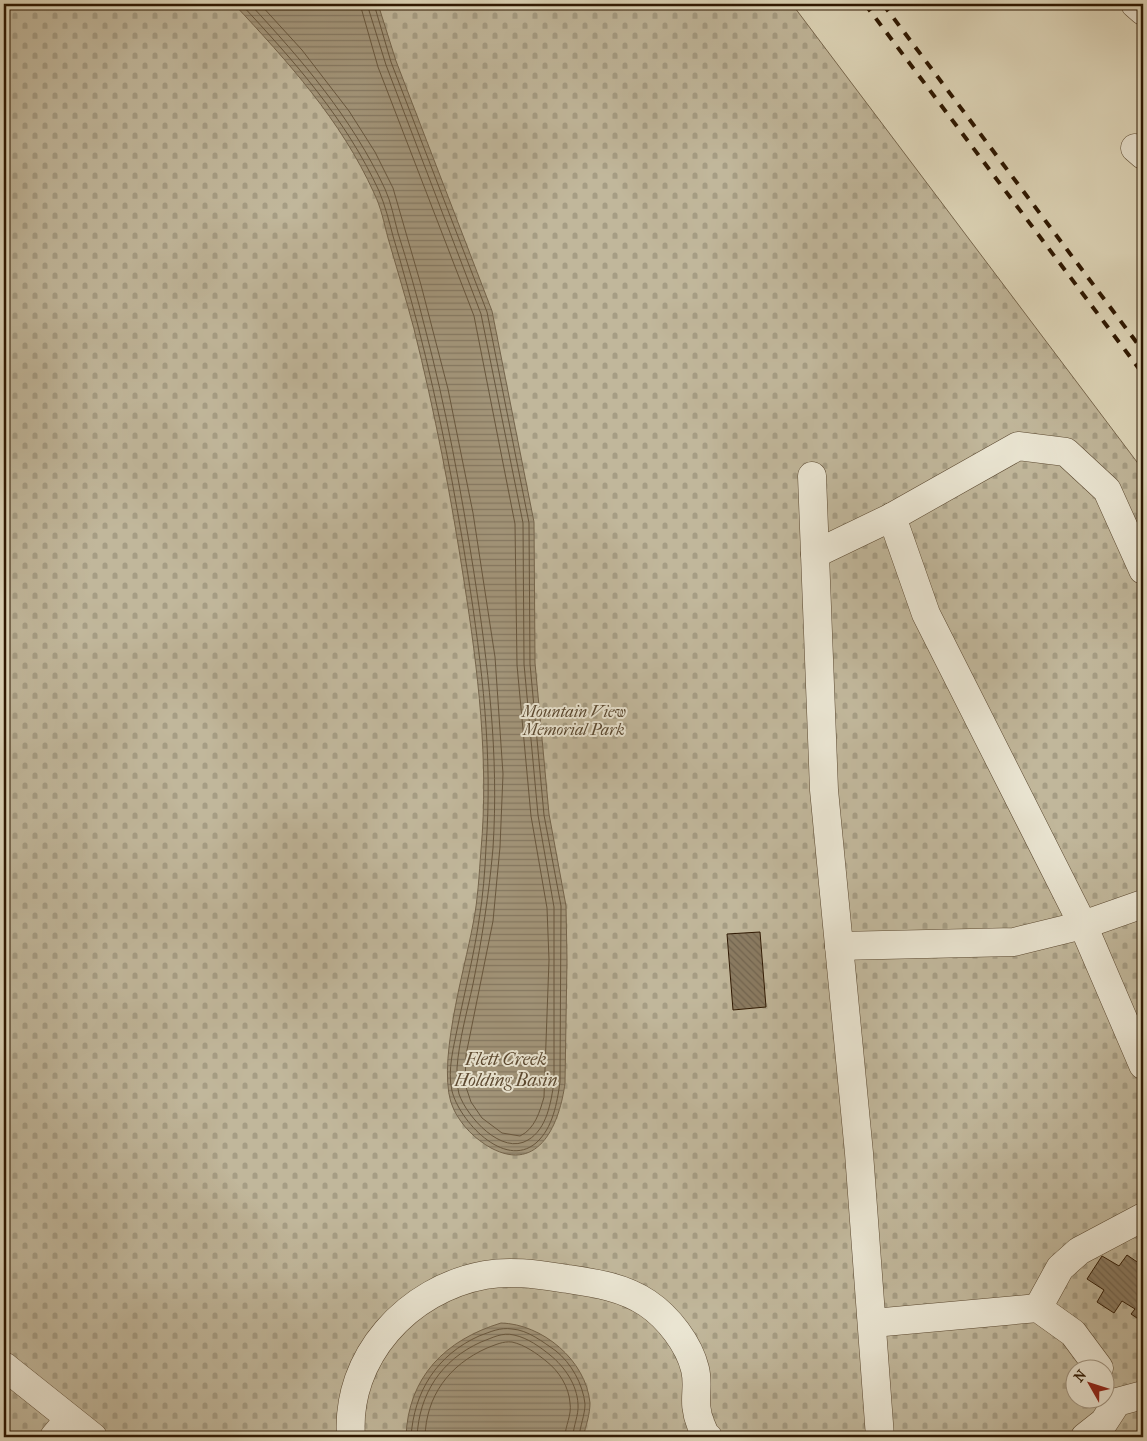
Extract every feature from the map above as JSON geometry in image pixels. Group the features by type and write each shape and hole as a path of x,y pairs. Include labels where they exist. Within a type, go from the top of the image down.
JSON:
{"street":[{"path":"1135,4 1143,11"},
{"path":"815,554 892,517 1018,446 1066,452 1107,490 1143,570"},
{"path":"812,476 824,790 873,1323 880,1437"},
{"path":"892,517 926,614 1083,925 1143,1065"},
{"path":"839,946 1014,942 1083,925 1143,904"},
{"path":"1038,1308 1060,1268 1079,1251 1143,1217"},
{"path":"351,1437 349,1418 358,1379 377,1342 400,1316 426,1296 452,1284 484,1275 505,1272 601,1284 634,1295 657,1311 677,1334 696,1370 695,1409 706,1437"},
{"path":"873,1323 1038,1308 1073,1333 1092,1358"},
{"path":"4,1366 62,1428 93,1437"},
{"path":"1114,1395 1118,1402"},
{"path":"1085,1437 1104,1422 1118,1402 1143,1395"}],"green space":[{"name":"Mountain View Memorial Park","path":"4,4 792,4 1143,470 1143,1437 4,1437"}],"water":[{"name":"Flett Creek Holding Basin","path":"234,4 378,4 396,61 492,311 534,522 535,663 549,814 566,906 565,1083 558,1113 552,1128 535,1149 523,1154 508,1154 491,1148 480,1141 465,1127 457,1116 449,1093 447,1071 449,1046 458,992 475,915 478,887 483,817 483,749 474,648 459,549 436,423 422,360 380,209 361,166 312,93"},
{"path":"501,1323 516,1325 546,1337 571,1359 587,1387 590,1403 589,1416 583,1437 406,1437 408,1416 414,1396 422,1379 433,1364 463,1340 481,1330"}],"building":[{"path":"760,932 766,1007 733,1010 727,934"},
{"path":"1127,1255 1143,1266 1138,1276 1143,1279 1143,1322 1131,1314 1135,1309 1122,1301 1114,1313 1097,1302 1104,1290 1087,1279 1102,1256 1119,1266"}],"railway":[{"path":"865,4 1143,374"},
{"path":"883,4 1143,351"}]}
